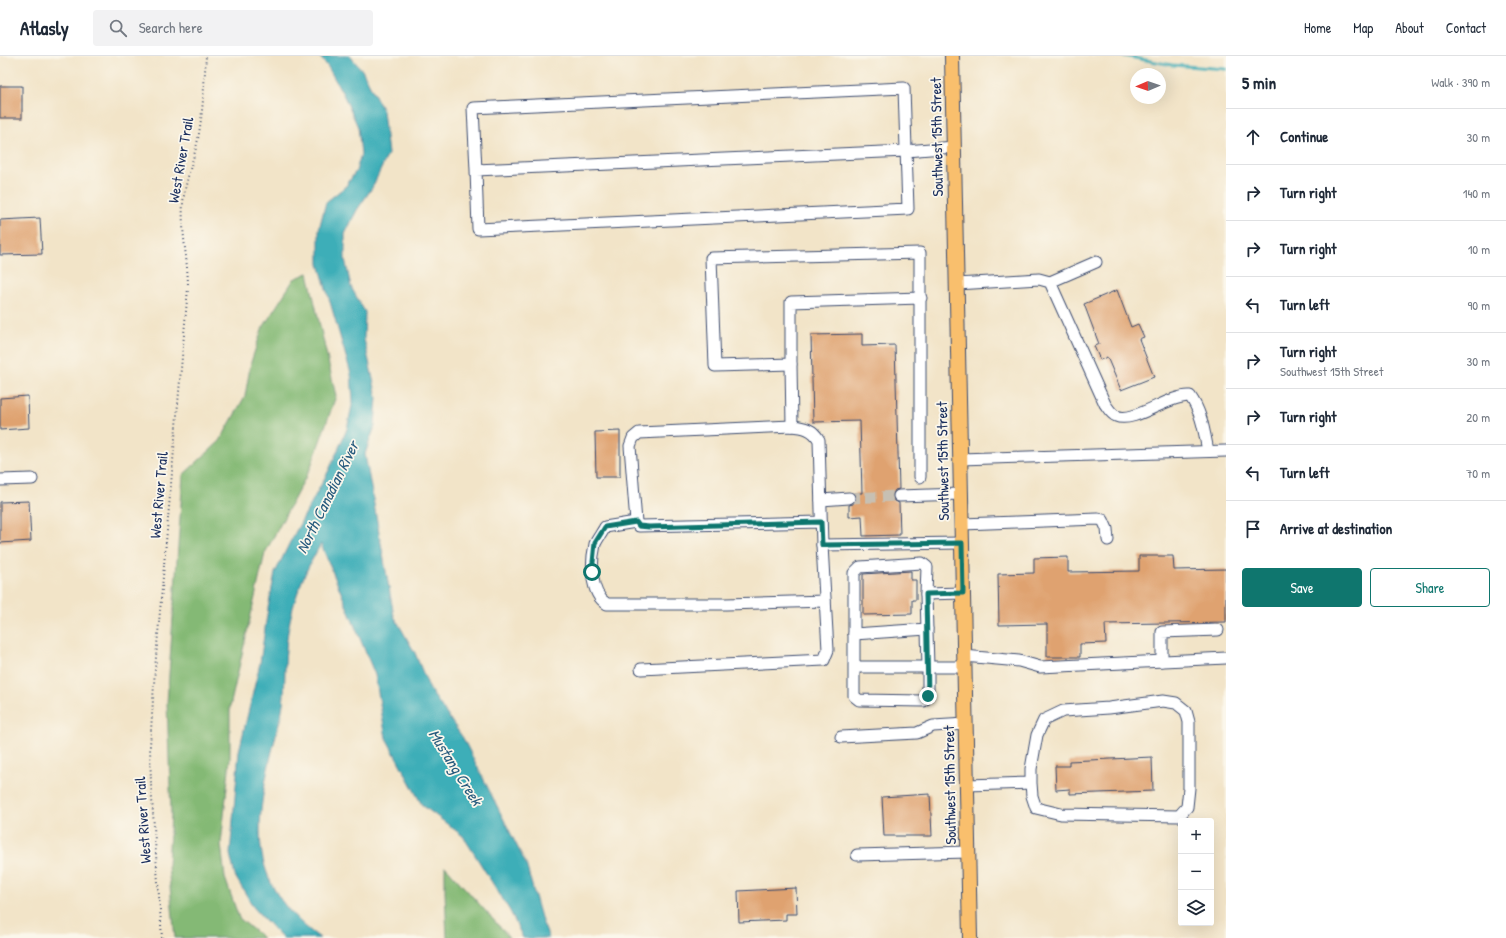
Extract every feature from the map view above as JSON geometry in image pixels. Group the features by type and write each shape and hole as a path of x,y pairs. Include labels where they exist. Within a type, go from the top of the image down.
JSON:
{"main road":[{"name":"Southwest 15th Street","path":"952,56 970,938"}],"lane":[{"path":"904,88 908,209 478,229 476,170 473,108 904,88"},
{"path":"476,170 906,151 954,147"},
{"path":"791,364 715,366 711,258 920,253 922,298 920,477"},
{"path":"957,284 1039,280 1050,282 1096,262"},
{"path":"1050,282 1105,404 1114,415 1122,418 1183,395 1190,396 1198,408 1204,424 1208,451"},
{"path":"792,426 790,302 922,298"},
{"path":"641,669 824,660 828,650 821,522 820,440 816,434 807,428 792,426 639,433 633,438 630,446 636,522 639,526 649,527 821,522"},
{"path":"960,459 1226,451"},
{"path":"0,480 32,479"},
{"path":"899,496 961,494"},
{"path":"821,500 848,498"},
{"path":"962,524 1098,519 1103,520 1107,530 1108,540"},
{"path":"636,522 605,527 595,543 592,572 596,592 601,600 607,604 726,604 825,601"},
{"path":"822,545 962,543"},
{"path":"925,564 927,567 927,629 928,696 924,701 859,700 854,696 854,574 860,567 925,564"},
{"path":"926,594 963,593"},
{"path":"854,634 927,629"},
{"path":"1162,661 1162,632 1218,630"},
{"path":"854,667 928,667 964,662 1019,661 1040,667 1226,658"},
{"path":"1163,701 1176,703 1186,711 1189,722 1189,788 1187,807 1179,816 1111,816 1052,812 1036,808 1032,796 1031,783 1031,769 1037,735 1044,720 1063,711 1109,708 1163,701"},
{"path":"841,737 917,733 933,726 966,724"},
{"path":"967,785 1031,783"},
{"path":"857,856 968,852"}],"path":[{"name":"West River Trail","path":"162,938 151,784 150,746 155,669 188,288 183,205 187,179 197,143 206,56"}],"green space":[{"path":"308,273 336,396 310,469 265,553 230,707 230,759 221,844 225,878 239,918 263,938 175,938 168,866 171,814 167,703 183,475 220,441 245,396 251,362 262,329 294,279"},
{"path":"445,866 508,936 509,938 447,938"}],"water":[{"path":"319,56 350,56 362,70 383,111 388,154 372,188 357,210 345,234 345,259 351,287 365,312 364,339 377,397 375,426 365,454 394,616 415,653 430,690 463,738 526,864 542,921 549,938 523,938 510,911 463,836 422,805 386,738 375,675 321,544 302,581 293,607 286,649 281,717 268,769 260,823 261,848 267,872 278,895 295,917 320,938 282,938 254,908 235,876 230,854 239,751 260,663 275,573 329,470 347,429 353,401 351,374 319,264 319,229 326,202 346,186 356,171 361,154 358,127 343,94 328,67"}],"building":[{"path":"0,86 22,86 22,118 0,118"},
{"path":"40,218 42,254 0,255 0,220"},
{"path":"1117,290 1131,327 1138,324 1144,337 1139,339 1154,377 1121,390 1107,357 1100,360 1094,346 1099,344 1084,304"},
{"path":"862,334 862,346 895,345 899,489 895,490 892,496 893,500 899,503 900,535 863,536 862,516 849,517 849,505 853,504 856,498 854,493 862,493 860,421 813,422 811,335"},
{"path":"28,396 29,428 0,430 0,398"},
{"path":"620,431 620,477 596,477 595,432"},
{"path":"29,501 31,541 0,543 0,502"},
{"path":"1139,556 1173,556 1174,570 1226,569 1226,622 1105,624 1106,643 1080,644 1080,657 1047,657 1047,624 999,625 998,574 1034,573 1034,558 1068,557 1068,572 1139,571"},
{"path":"911,571 911,580 916,580 916,600 912,600 912,614 863,615 863,574"},
{"path":"1152,757 1153,791 1070,794 1070,789 1056,790 1055,766 1069,766 1069,761"},
{"path":"930,794 932,836 884,836 882,797"},
{"path":"796,888 797,914 786,914 786,920 739,922 738,891"}],"waterway":[{"path":"1124,56 1172,65 1226,69"}],"tunnel":[{"path":"849,498 899,496"}],"route":[{"path":"592,572 595,543 605,527 636,522 639,526 649,527 821,522 822,545 962,543 963,593 926,594 928,696"}],"water label":[{"name":"North Canadian River","path":"327,497"},
{"name":"Mustang Creek","path":"456,767"}]}
